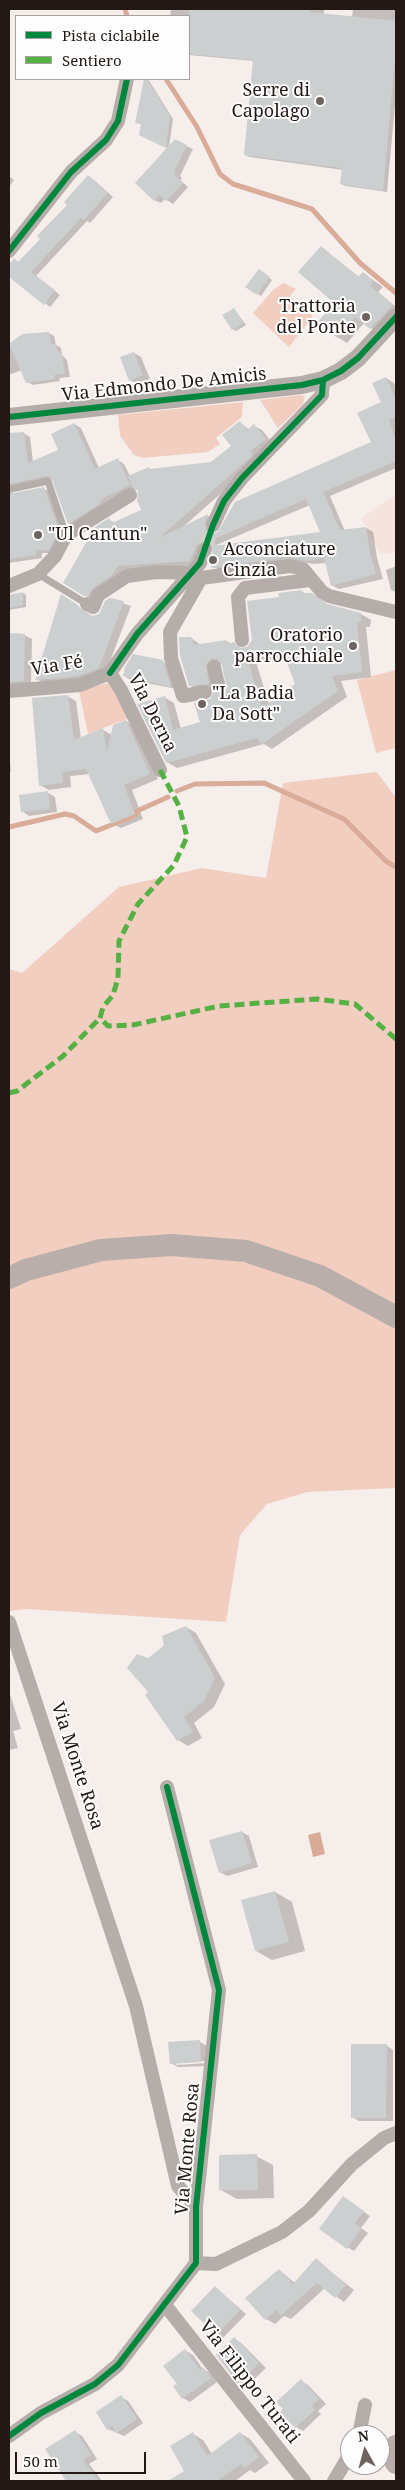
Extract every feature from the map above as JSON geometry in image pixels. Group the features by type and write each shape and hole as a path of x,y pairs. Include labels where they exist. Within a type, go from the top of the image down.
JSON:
{"main road":[{"path":"9,1278 26,1270 101,1250 172,1245 246,1252 320,1276 396,1317"},
{"path":"396,2446 396,2463"}],"street":[{"path":"9,252 71,172 106,140 118,121 127,80"},
{"name":"Via Edmondo De Amicis","path":"9,417 295,386 323,380 341,371 358,358 396,317"},
{"path":"213,525 224,501 242,478 322,395 323,380"},
{"path":"9,586 38,574 54,556 66,535 130,495"},
{"path":"204,549 196,575 170,632 171,658 182,696 205,692"},
{"path":"87,604 93,607 98,595 128,576 156,572 196,575 290,566 303,569 310,580 322,592 396,612"},
{"path":"110,673 137,634 196,575"},
{"path":"242,640 238,597 245,588 310,580"},
{"path":"214,667 218,684"},
{"name":"Via Fé","path":"9,691 80,684 110,673"},
{"name":"Via Derna","path":"110,673 121,690 160,770"},
{"name":"Via Monte Rosa","path":"9,1622 136,2006 178,2186 196,2208"},
{"name":"Via Monte Rosa","path":"167,1787 219,1990 196,2208 196,2263"},
{"path":"9,2436 41,2413 94,2384 118,2365 196,2263 216,2264 282,2232 309,2211 352,2164 384,2138 396,2132"},
{"name":"Via Filippo Turati","path":"165,2306 304,2481"},
{"path":"361,2425 365,2404"}],"lane":[{"path":"11,490 48,481 66,535"},
{"path":"38,574 87,604"}],"shaded area":[{"path":"284,283 296,289 290,296 313,316 289,347 253,313 273,290"},
{"path":"305,396 303,404 278,428 260,400"},
{"path":"243,402 242,417 216,438 220,444 208,452 142,458 134,455 120,436 118,415"},
{"path":"396,494 396,552 381,555 361,518"},
{"path":"396,670 396,748 376,753 357,680"},
{"path":"108,683 132,717 88,734 79,691"},
{"path":"377,772 396,798 396,1488 308,1492 267,1504 240,1535 226,1622 28,1609 9,1611 9,969 22,973 119,887 202,868 266,878 283,783"},
{"path":"320,1832 325,1854 313,1857 308,1835"}],"building":[{"name":"Serre di Capolago","path":"189,9 310,9 310,12 396,21 396,47 383,191 340,184 342,168 244,155 253,60 190,54"},
{"path":"144,80 148,80 170,116 166,148 139,135 141,124 135,123"},
{"path":"175,139 187,145 174,171 176,174 174,175 183,183 166,201 159,195 154,201 135,183"},
{"path":"88,175 108,193 84,220 81,218 31,272 55,290 44,305 9,277 9,265 14,258 18,262 40,239 37,236 67,205 64,202"},
{"path":"321,246 358,277 363,272 374,281 370,286 393,305 370,329 355,317 337,338 318,322 334,303 298,272"},
{"path":"259,269 270,277 257,295 245,287"},
{"path":"234,308 243,323 232,330 222,315"},
{"path":"49,332 51,344 56,344 57,350 62,355 65,374 54,375 55,379 26,383 9,344 22,334"},
{"path":"134,352 143,375 129,381 120,357"},
{"path":"386,377 396,399 396,416 389,420 396,440 396,461 323,492 340,530 366,527 376,574 331,586 324,558 306,561 289,557 211,568 213,546 320,532 306,499 209,541 200,542 194,548 196,547 190,561 118,566 112,575 93,588 88,596 84,596 63,583 95,527 109,518 112,523 141,510 137,500 138,491 132,487 128,476 149,467 150,469 211,462 231,446 222,435 240,421 247,430 254,424 266,439 251,451 252,456 159,538 208,514 205,522 206,530 210,533 218,532 235,502 371,442 357,413 381,402 372,383"},
{"path":"74,423 95,469 118,458 130,485 100,500 101,503 68,524 51,477 47,476 9,484 9,433 24,432 28,463 58,450 51,434"},
{"path":"44,487 59,530 56,531 56,536 49,550 36,550 36,555 9,559 9,494"},
{"path":"301,590 302,593 312,593 327,604 361,613 361,622 357,622 362,672 332,676 338,691 262,744 257,738 166,763 137,704 165,696 173,730 200,722 194,703 210,699 214,691 220,692 226,686 222,665 217,659 212,658 206,665 209,684 189,686 180,656 179,637 191,637 194,645 226,640 227,644 234,642 239,648 247,647 252,640 247,601 279,597 278,593","holes":["283,651 295,684 262,708 247,657"]},
{"path":"23,592 23,605 9,608 9,595"},
{"path":"61,594 78,605 83,612 93,616 99,614 105,601 110,598 124,601 99,668 78,676 35,680"},
{"path":"10,633 25,634 24,681 9,682"},
{"path":"133,654 163,660 171,687 123,676 125,667"},
{"path":"68,695 74,740 103,728 107,752 113,725 126,720 150,774 124,785 135,814 111,824 86,769 62,772 63,783 39,786 32,698"},
{"path":"48,791 50,809 21,812 19,795"},
{"path":"186,1626 215,1678 204,1701 184,1717 193,1732 177,1741 145,1695 148,1692 127,1668 137,1654 148,1658 164,1646 162,1636"},
{"path":"242,1831 252,1863 219,1873 209,1840"},
{"path":"275,1891 289,1942 255,1951 241,1900"},
{"path":"200,2040 201,2062 170,2064 168,2042"},
{"path":"351,2044 387,2044 386,2118 351,2118"},
{"path":"257,2154 258,2190 219,2190 219,2155"},
{"path":"343,2196 364,2211 355,2223 361,2228 347,2249 319,2229"},
{"path":"316,2258 346,2285 335,2298 317,2283 281,2315 276,2310 265,2320 245,2298 279,2269 293,2284"},
{"path":"215,2286 240,2310 216,2335 191,2311"},
{"path":"234,2337 259,2363 238,2384 216,2355"},
{"path":"185,2349 200,2370 203,2367 211,2378 182,2399 173,2386 177,2384 163,2366"},
{"path":"301,2379 319,2399 312,2406 315,2410 295,2428 280,2412 283,2409 276,2402"},
{"path":"121,2395 137,2419 116,2433 112,2426 107,2430 96,2412"},
{"path":"75,2430 91,2455 83,2460 99,2481 66,2481 45,2449"},
{"path":"193,2432 207,2456 240,2432 259,2457 244,2468 241,2464 217,2481 168,2481 184,2471 170,2446"}],"waterway":[{"path":"125,9 127,15"},
{"path":"167,80 197,127 220,174 233,184 312,209 360,263 396,293"},
{"path":"177,791 195,784 264,783 344,819 387,862 396,867"},
{"path":"9,827 65,814 74,816 96,831 136,815 137,811 168,797"}],"tunnel":[{"path":"205,549 213,525"}],"marked path":[{"path":"160,770 179,806 187,837 174,865 138,904 119,941 118,978 113,995 103,1007 100,1018 108,1026 133,1025 219,1006 317,999 355,1004 396,1039"},
{"path":"9,1093 17,1091 63,1056 100,1018"}],"cycle path":[{"path":"9,251 71,172 106,140 118,121 127,80"},
{"path":"9,417 302,385 323,380 341,371 358,358 396,317"},
{"path":"110,673 137,634 200,563 213,525 224,501 242,478 322,395 323,380"},
{"path":"9,2436 41,2413 95,2384 118,2365 196,2263 196,2207 219,1990 167,1787"}],"place":[{"name":"Serre di Capolago","path":"320,101"},
{"name":"Trattoria del Ponte","path":"366,317"},
{"name":"\"Ul Cantun\"","path":"38,535"},
{"name":"Acconciature Cinzia","path":"213,560"},
{"name":"Oratorio parrocchiale","path":"353,646"},
{"name":"\"La Badia Da Sott\"","path":"202,704"}]}
